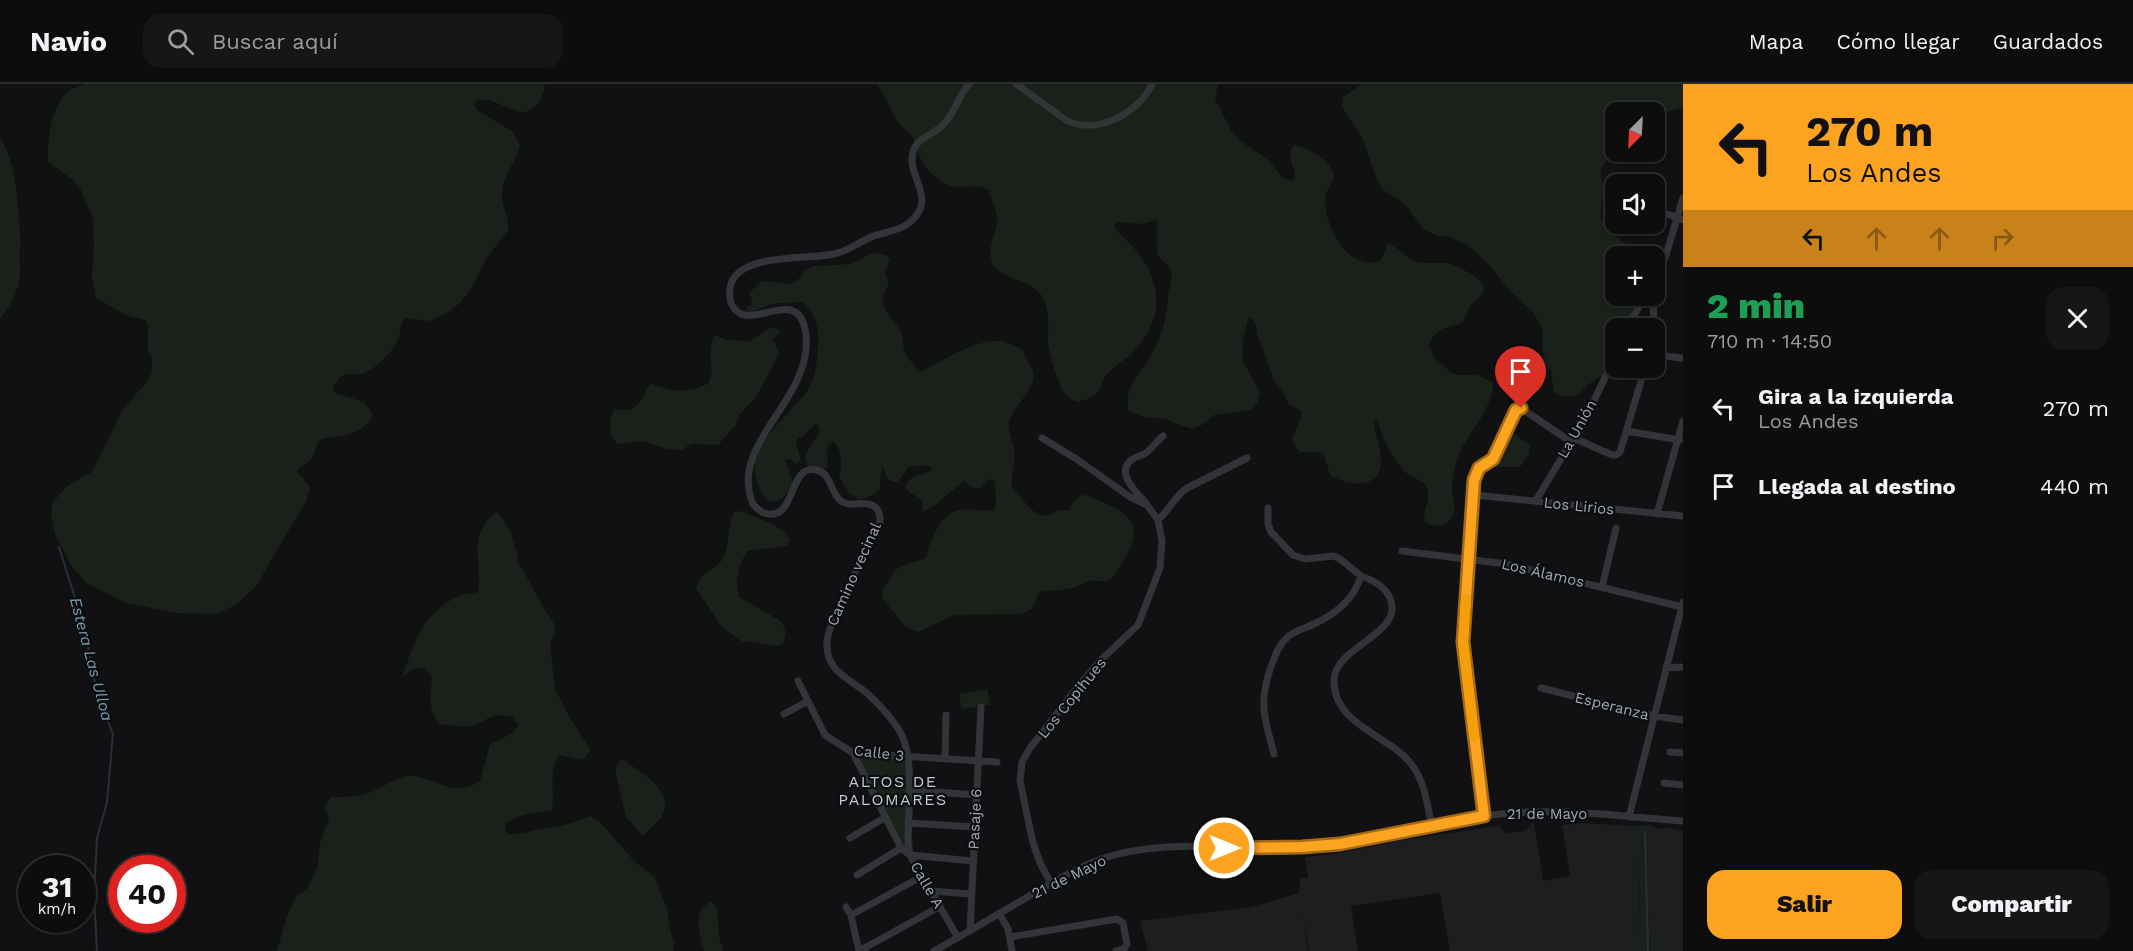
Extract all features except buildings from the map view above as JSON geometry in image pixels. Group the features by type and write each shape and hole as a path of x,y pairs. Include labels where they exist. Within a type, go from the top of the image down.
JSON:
{"street":[{"name":"Camino vecinal","path":"908,756 899,731 868,694 836,671 827,649 829,631 880,524 879,512 868,504 842,502 836,496 826,476 818,470 810,469 800,476 780,512 764,513 753,504 748,481 751,458 757,445 790,397 799,378 806,352 806,338 802,319 795,312 779,309 752,316 744,315 737,312 732,305 730,290 736,275 748,266 788,257 838,253 908,224 916,215 921,198 921,187 912,162 913,150 918,142 946,122 969,84"},
{"path":"1016,84 1059,116 1081,125 1099,124 1121,116 1144,99 1152,84"},
{"path":"1665,256 1680,219 1683,198"},
{"path":"1665,213 1680,219"},
{"path":"1665,356 1683,358"},
{"name":"La Unión","path":"1535,502 1573,440 1605,376"},
{"path":"1484,816 1463,642 1476,472 1493,459 1516,410 1521,408 1573,440 1616,455 1620,452 1642,378"},
{"path":"1657,514 1681,440 1683,421"},
{"path":"1626,431 1681,440"},
{"path":"1147,505 1129,483 1127,465 1129,461 1147,452 1163,436"},
{"name":"Los Copihues","path":"1042,438 1130,497 1147,505 1158,520 1162,541 1160,568 1138,625 1084,679 1030,748 1021,767 1020,787 1033,843 1051,883"},
{"path":"1158,520 1180,493 1247,458"},
{"name":"Los Lirios","path":"1474,495 1683,516"},
{"path":"1268,508 1268,524 1271,531 1293,555 1305,559 1334,556 1361,576 1376,582 1386,590 1392,608 1389,619 1383,628 1340,662 1334,678 1336,696 1362,728 1395,748 1411,762 1420,780 1432,826"},
{"path":"1602,587 1616,528"},
{"name":"Los Álamos","path":"1402,551 1516,566 1682,604"},
{"path":"1274,754 1263,711 1263,694 1264,683 1279,648 1289,636 1317,623 1350,598 1361,576"},
{"path":"1629,817 1682,604"},
{"path":"1666,668 1683,667"},
{"name":"Calle 3","path":"798,681 825,735 853,753 997,762"},
{"name":"Esperanza","path":"1541,688 1654,716 1683,720"},
{"path":"784,714 808,701"},
{"name":"Pasaje 6","path":"970,931 981,707"},
{"path":"945,758 946,715"},
{"path":"1670,752 1683,753"},
{"path":"853,753 901,848 910,855 973,861"},
{"name":"Calle A","path":"908,756 910,855 958,938"},
{"path":"1664,783 1683,785"},
{"path":"909,790 976,795"},
{"name":"21 de Mayo","path":"934,951 1086,865 1134,851 1162,848 1316,846 1362,840 1484,816 1547,811 1683,821"},
{"path":"850,838 886,817"},
{"path":"908,823 975,827"},
{"path":"857,875 901,848"},
{"path":"851,915 921,877"},
{"path":"930,891 972,894"},
{"path":"846,907 851,915 859,951 939,907"},
{"path":"999,913 1010,937 1012,951"},
{"path":"1010,937 1117,919 1123,923 1127,944 1124,949 1116,951"}],"shaded area":[{"path":"84,84 545,84 543,95 538,103 532,109 522,113 489,100 477,99 474,105 477,110 512,131 520,145 503,186 502,198 508,230 486,259 470,291 459,304 430,321 404,318 395,345 380,363 366,373 346,374 337,381 333,388 335,393 364,402 373,415 366,425 357,431 319,441 311,459 297,471 310,487 306,502 257,585 240,601 214,614 177,613 126,603 86,583 71,565 55,534 51,516 52,503 67,486 92,472 123,409 146,383 152,372 146,320 128,316 96,298 92,277 93,219 80,188 48,162 49,135 57,107 69,91"},
{"path":"877,84 1218,84 1215,99 1232,132 1242,142 1267,159 1283,178 1293,181 1295,177 1290,157 1294,145 1320,157 1331,168 1334,178 1325,197 1329,222 1341,245 1350,254 1359,260 1370,262 1382,259 1387,245 1391,244 1410,259 1420,263 1449,263 1472,274 1484,287 1483,293 1470,306 1462,323 1438,331 1429,345 1434,357 1450,372 1458,375 1477,375 1493,383 1488,406 1465,443 1456,463 1452,485 1454,509 1450,519 1445,524 1438,525 1425,522 1428,490 1421,481 1406,473 1398,464 1385,441 1378,421 1373,421 1381,464 1379,473 1368,482 1352,483 1336,479 1330,475 1324,455 1320,452 1300,452 1296,448 1292,439 1302,416 1301,411 1288,404 1284,394 1275,383 1257,329 1249,316 1242,343 1243,361 1260,393 1257,403 1251,410 1214,415 1202,425 1194,428 1165,419 1143,417 1129,411 1128,394 1153,352 1166,317 1171,271 1157,254 1157,219 1140,224 1116,223 1114,227 1141,257 1153,282 1156,306 1149,329 1133,352 1107,375 1092,397 1077,402 1068,397 1060,385 1050,354 1048,315 1043,298 1032,287 994,266 991,248 997,222 989,191 974,186 953,187 935,177 924,164 914,140 898,123"},
{"path":"1362,84 1683,84 1683,107 1665,113 1665,102 1605,102 1606,162 1601,171 1602,220 1605,225 1605,234 1612,234 1628,246 1605,246 1605,306 1632,306 1633,318 1605,318 1605,374 1578,395 1562,397 1554,392 1551,372 1543,360 1542,329 1534,313 1511,292 1491,267 1468,245 1447,236 1437,236 1423,229 1405,204 1383,190 1377,180 1362,137 1342,107 1343,97"},
{"path":"0,137 14,175 21,243 17,291 0,319"},
{"path":"874,252 886,255 890,260 885,272 889,284 883,303 901,332 905,353 921,372 980,343 1000,341 1023,350 1033,371 1033,378 1032,385 1009,422 1014,455 1012,488 1040,516 1052,514 1057,510 1069,511 1077,498 1086,495 1127,516 1134,533 1132,544 1120,567 1111,578 1103,581 1089,581 1067,589 1040,591 1032,609 1021,614 954,615 918,632 905,626 883,599 882,592 895,570 927,556 928,547 941,523 952,513 959,510 993,511 996,506 995,481 989,479 980,488 973,488 964,481 934,506 923,512 922,500 905,489 906,484 912,478 933,469 928,465 908,467 898,482 892,482 887,478 883,467 879,491 859,500 848,492 839,477 841,458 834,441 828,447 827,468 808,468 805,456 820,428 816,423 804,436 798,438 796,443 801,461 796,464 791,459 785,460 793,483 786,495 772,501 766,498 757,482 755,460 757,452 769,434 810,386 816,364 818,333 814,317 802,301 772,304 748,312 746,307 751,305 752,299 749,293 762,281 792,284 801,277 803,271 813,266 851,264"},
{"path":"771,327 781,331 773,340 779,353 757,396 740,414 735,426 718,445 692,444 681,450 668,449 643,441 617,444 610,427 614,409 633,408 641,401 650,383 666,388 686,390 709,383 711,348 715,335 726,340 750,341"},
{"path":"1510,431 1530,445 1529,454 1520,467 1491,467 1489,465 1501,453"},
{"path":"741,511 776,526 787,535 790,541 786,546 747,551 738,574 739,597 782,622 786,633 783,644 777,646 748,641 744,643 721,626 696,588 702,577 722,560 734,512"},
{"path":"497,512 510,530 518,564 553,621 555,633 550,644 555,689 571,720 591,750 583,760 559,755 553,775 552,810 516,817 505,823 507,834 560,826 590,816 600,822 635,862 654,876 667,908 670,931 675,943 673,951 277,951 286,919 296,896 307,889 317,868 320,843 329,819 325,807 331,797 364,794 407,776 423,778 454,788 470,786 480,781 490,744 511,734 519,725 511,716 504,715 494,716 470,726 439,724 431,707 432,676 422,667 411,670 402,678 420,632 435,612 457,597 478,592 479,540 487,521"},
{"path":"987,689 990,705 962,709 959,694"},
{"path":"856,755 910,759 913,858 906,851"},
{"path":"621,758 654,783 661,791 664,800 665,809 660,819 643,836 626,817 615,770"},
{"path":"1534,823 1543,881 1570,876 1562,825 1583,823 1634,826 1639,834 1640,951 1450,951 1440,893 1351,906 1358,951 1309,951 1302,909 1308,951 1148,951 1140,921 1251,907 1299,893 1301,878 1308,878 1305,857 1499,826 1506,833 1526,831"},
{"path":"1648,825 1659,829 1683,831 1683,951 1650,951 1645,836"},
{"path":"1648,825 1645,836 1650,951 1640,951 1639,834 1634,826"},
{"path":"711,902 717,908 719,936 723,951 704,951 698,924 699,917 705,906"}],"waterway":[{"name":"Estera Las Ulloa","path":"59,547 85,630 97,694 113,734 107,802 97,838 94,896 97,951"},
{"path":"1645,832 1648,951"}],"slow traffic":[{"path":"1466,599 1463,642 1474,736"}],"district":[{"name":"ALTOS DE PALOMARES","path":"893,790"}],"route":[{"path":"1224,848 1340,844 1484,816 1463,642 1474,480 1479,468 1493,459 1516,410 1521,408"}]}
